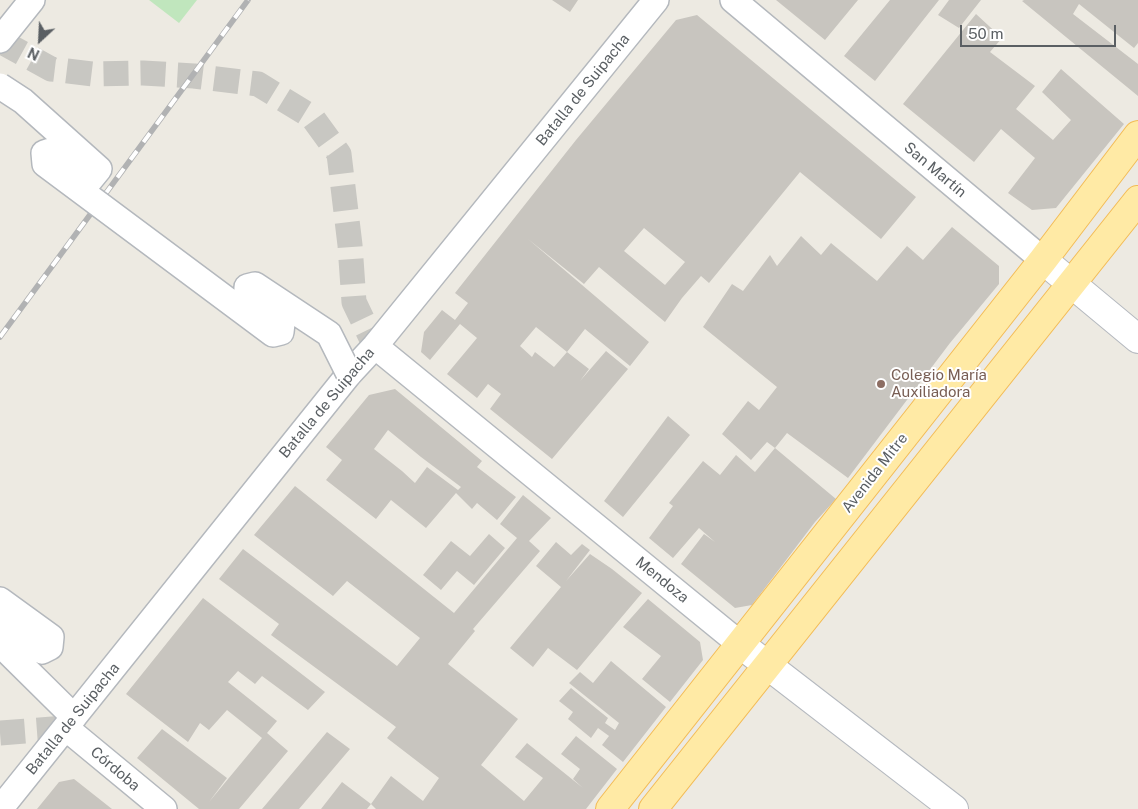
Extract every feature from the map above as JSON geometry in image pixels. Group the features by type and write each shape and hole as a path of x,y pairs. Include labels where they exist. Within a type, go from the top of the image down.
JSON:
{"main road":[{"name":"Avenida Mitre","path":"610,809 1043,260 1138,135"},
{"path":"653,809 1138,200"}],"street":[{"path":"0,40 32,0"},
{"name":"Batalla de Suipacha","path":"0,809 349,374 375,346 656,0"},
{"name":"San Martín","path":"733,0 1138,339"},
{"path":"0,86 24,101 99,169 90,180 53,150 44,153 45,164 272,334 281,332 282,322 247,294 247,287 255,284 329,334 349,374"},
{"name":"Mendoza","path":"375,346 766,665 954,809"},
{"path":"0,600 51,637 50,647 42,651 2,623 0,624"},
{"name":"Córdoba","path":"0,644 70,722 164,809"}],"green space":[{"path":"149,0 197,0 179,23"}],"building":[{"path":"552,0 578,0 570,12"},
{"path":"776,0 858,0 825,40"},
{"path":"890,0 939,0 875,81 844,56"},
{"path":"949,0 981,0 959,28 938,15"},
{"path":"1138,0 1138,43 1134,48 1079,4 1073,14 1138,64 1138,96 1022,1"},
{"path":"976,14 1002,38 990,52 1035,86 1016,109 1053,140 1071,120 1042,92 1061,69 1124,124 1056,208 1032,210 1008,193 1035,158 1001,129 974,162 903,104"},
{"path":"697,15 916,197 881,239 800,172 709,283 701,276 665,322 599,267 584,284 528,239 649,342 630,366 585,329 567,352 589,369 580,381 606,351 628,369 552,459 490,409 501,394 488,384 477,398 447,374 477,338 460,324 430,360 421,352 424,332 442,310 455,320 468,303 455,293 576,140 676,20","holes":["644,228 685,262 665,285 624,251","536,327 567,352 554,367 535,352 532,357 520,346"]},
{"path":"952,227 999,266 999,284 950,343 848,478 787,433 775,448 767,442 751,460 722,434 748,401 759,410 777,387 703,327 732,284 743,291 770,255 777,266 801,236 821,255 831,243 877,281 907,246 923,260"},
{"path":"395,389 482,461 477,467 516,497 497,520 477,503 472,509 456,493 426,528 391,500 376,519 326,480 342,460 326,447 369,395","holes":["388,430 461,487 458,490 427,467 415,483 374,449"]},
{"path":"668,416 690,435 623,517 604,501"},
{"path":"775,448 836,499 815,522 752,605 735,608 681,564 704,534 715,542 699,528 673,558 649,538 673,506 669,503 703,461 720,475 736,455 755,472"},
{"path":"295,486 454,613 517,538 500,524 523,495 551,518 529,541 540,551 473,629 475,631 448,664 518,719 481,765 524,801 543,778 515,757 527,743 583,788 573,779 580,769 561,754 576,736 617,769 586,809 376,809 371,804 391,776 423,801 439,778 387,738 396,727 271,635 279,624 219,579 243,549 397,666 420,638 347,581 333,596 254,535"},
{"path":"489,534 505,548 474,585 457,571 441,590 423,575 451,541 470,556"},
{"path":"556,542 571,555 582,544 590,550 566,581 590,554 642,593 577,670 548,648 533,667 510,648 561,587 536,566"},
{"path":"203,598 325,692 308,710 262,676 255,684 238,671 228,682 277,721 267,733 288,751 239,809 199,809 137,758 162,729 227,778 209,802 262,738 227,710 209,730 200,723 188,742 126,694"},
{"path":"648,599 700,642 703,660 670,702 642,679 661,656 623,627"},
{"path":"611,661 666,707 623,762 602,745 609,736 598,728 591,738 568,719 573,712 559,701 571,688 608,718 605,723 615,730 619,723 569,683 580,672 593,683"},
{"path":"327,732 350,749 299,809 262,809"},
{"path":"74,779 112,809 37,809 59,782"},
{"path":"342,782 371,804 367,809 321,809"}],"tunnel":[{"path":"0,41 51,69 92,74 143,73 194,76 258,84 312,117 339,154 350,245 354,302 375,346"},
{"path":"0,733 66,728"}],"railway":[{"path":"0,337 248,0"}],"place":[{"name":"Colegio María Auxiliadora","path":"881,384"}]}
